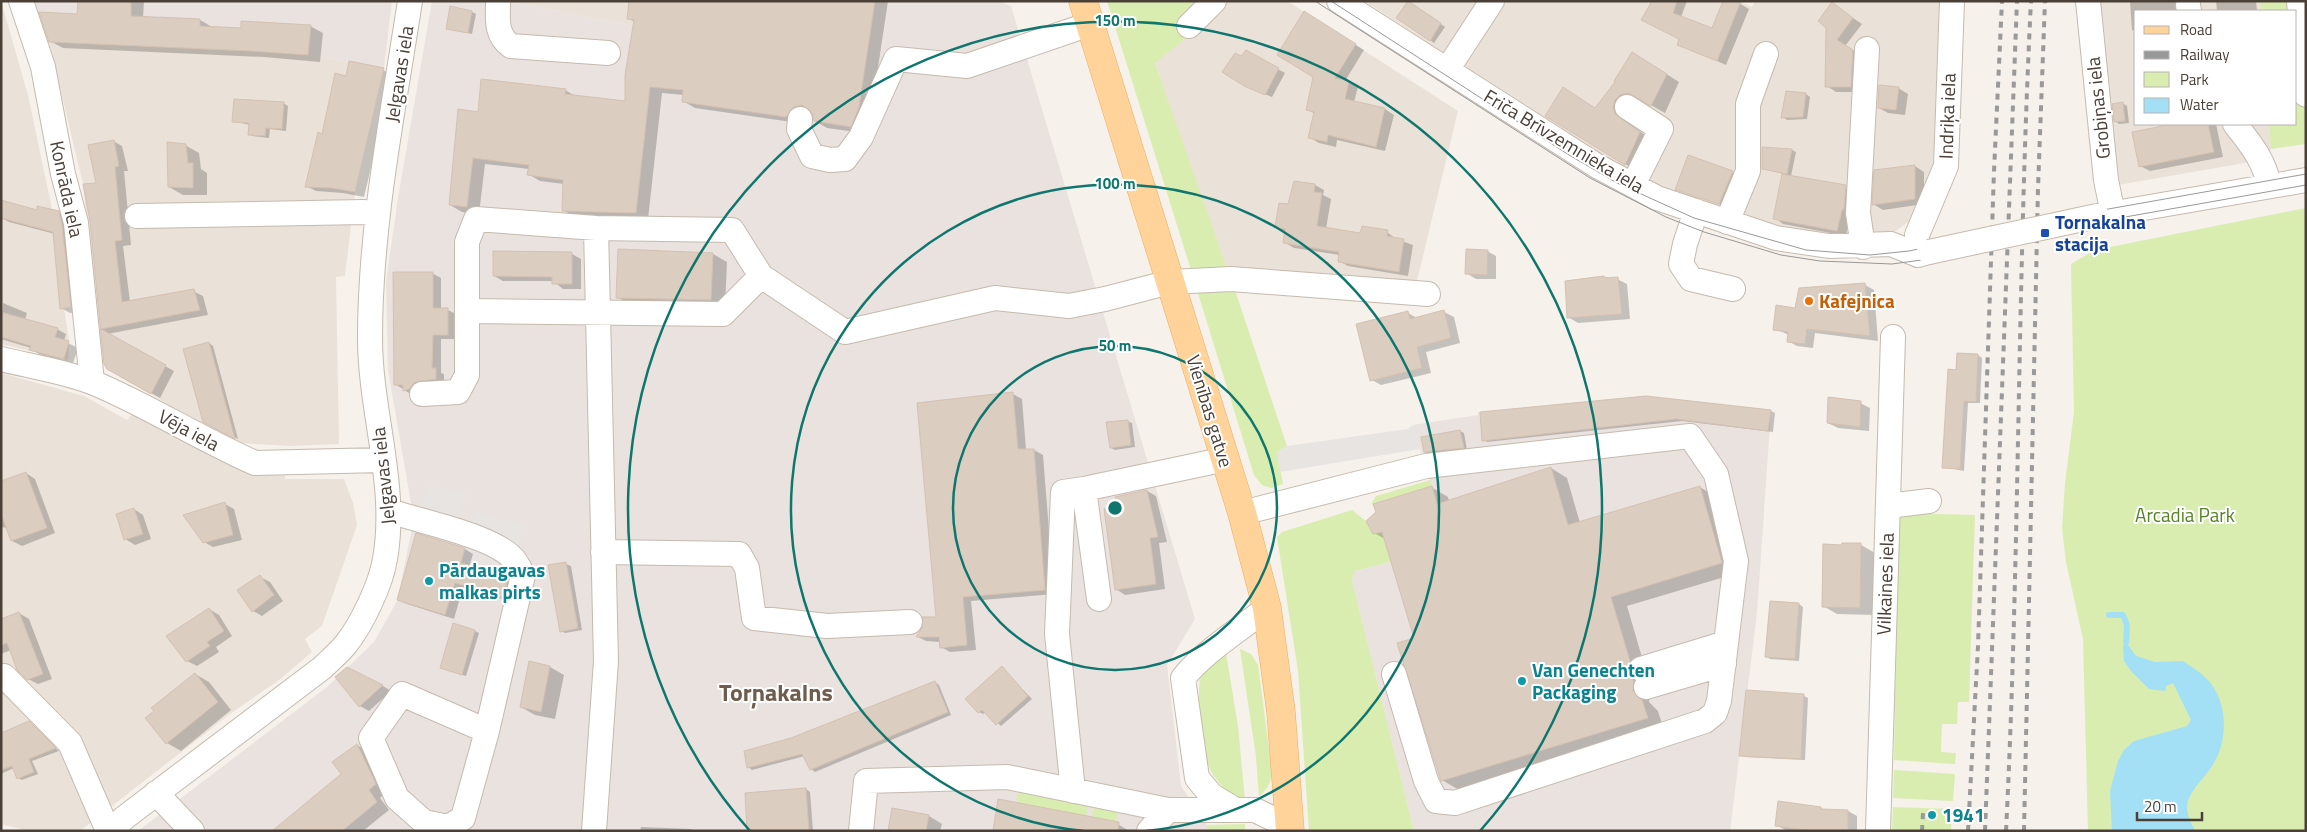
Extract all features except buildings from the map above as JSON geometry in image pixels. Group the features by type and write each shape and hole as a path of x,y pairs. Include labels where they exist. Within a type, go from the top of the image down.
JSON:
{"main road":[{"name":"Vienības gatve","path":"1086,12 1226,459 1267,608 1281,712 1290,829"}],"street":[{"name":"Konrāda iela","path":"21,1 43,67 63,174 76,223 92,382"},
{"name":"Jelgavas iela","path":"109,831 156,793 322,668 346,644 374,594 385,562 390,511 370,340 372,266 377,215 410,1"},
{"path":"498,1 499,30 502,40 510,46 608,53"},
{"path":"1189,26 1214,1"},
{"name":"Friča Brīvzemnieka iela","path":"1339,1 1597,166 1658,198 1776,238 1829,246 1863,247 1891,244 1923,254"},
{"path":"1447,70 1492,1"},
{"name":"Indriķa iela","path":"1923,254 1917,235 1946,166 1952,1"},
{"name":"Grobiņas iela","path":"2088,1 2106,180 2105,215"},
{"path":"2299,1 2306,95"},
{"path":"800,119 798,129 812,156 830,160 845,159 861,137 896,59 967,66 1086,12"},
{"path":"1863,247 1858,213 1867,50"},
{"path":"1727,222 1748,171 1748,104 1766,54"},
{"path":"1627,107 1661,130 1633,185"},
{"path":"2236,125 2255,150 2265,169 2269,186"},
{"path":"1923,254 2105,215 2306,180"},
{"path":"1696,211 1684,244 1681,264 1691,278 1732,290"},
{"path":"137,216 364,212 377,215"},
{"path":"422,394 458,392 467,375 467,242 476,219 596,228 732,230 761,276 845,332 995,298 1070,306 1105,300 1170,282 1231,279 1428,294"},
{"path":"594,831 606,662 596,312 596,228"},
{"path":"467,311 723,314 761,276"},
{"name":"Vilkaines iela","path":"1878,831 1893,337"},
{"name":"Vēja iela","path":"1,359 92,382 155,411 236,455 255,462 383,460"},
{"path":"1242,513 1426,466 1690,436 1716,474 1736,561 1719,701 1715,713 1705,721 1455,803 1436,801 1426,781 1394,674"},
{"path":"1074,791 1057,634 1064,492 1226,459"},
{"path":"1084,488 1099,599"},
{"path":"1888,506 1929,501"},
{"path":"390,511 469,535 498,547 515,560 523,574 487,731 463,818 448,827 424,822 397,798 371,738 402,694 487,731"},
{"path":"604,552 739,554 748,568 754,618 827,626 910,622"},
{"path":"1234,809 1211,795 1197,778 1183,678 1199,659 1233,636 1267,608"},
{"path":"1644,678 1725,654"},
{"path":"4,676 70,743 109,831"},
{"path":"861,831 866,781 1007,777 1168,810 1256,810 1290,829"},
{"path":"156,793 192,831"},
{"path":"1149,831 1168,810"}],"shaded area":[{"path":"1,1 28,95 52,209 66,212 72,307 64,308 69,341 68,360 1,344"},
{"path":"31,1 392,1 384,68 290,52 49,42"},
{"path":"432,1 507,1 648,29 653,1 998,1 1011,6 1195,619 1167,665 1181,786 1207,825 1207,831 138,831 327,687 374,642 397,601 414,520 388,370 386,282 398,198"},
{"path":"507,1 653,1 648,29"},
{"path":"1223,1 1287,1 1458,111 1416,285 1228,271 1184,153 1155,62 1194,32"},
{"path":"1365,1 1738,1 1752,7 1755,1 1945,1 1940,158 1913,219 1891,234 1835,240 1658,195"},
{"path":"2098,1 2260,1 2261,10 2134,10 2134,125 2269,125 2271,149 2265,155 2245,163 2118,185"},
{"path":"49,42 290,52 384,68 355,192 345,276 336,277 339,444 290,446 236,443 107,369 101,359 83,184"},
{"path":"1,373 84,396 127,420 134,412 284,470 285,479 344,479 353,503 357,525 322,626 305,639 312,652 279,680 230,714 80,831 30,831 4,825 1,821"},
{"path":"1646,396 1771,410 1757,613 1730,831 1414,831 1352,580 1355,571 1391,562 1382,533 1373,534 1366,521 1375,512 1373,504 1431,486 1413,425 1478,415 1478,412"},
{"path":"1413,425 1420,449 1280,472 1277,452 1287,446 1408,429"},
{"path":"428,484 467,494 456,531 469,535 476,513 523,525 507,577 461,562 466,545 421,522"}],"green space":[{"path":"1107,1 1202,1 1194,32 1155,63 1228,271 1191,270"},
{"path":"2260,1 2306,1 2306,144 2271,149 2269,125 2297,125 2297,10 2261,10"},
{"name":"Arcadia Park","path":"2306,208 2306,831 2088,831 2083,639 2066,562 2062,528 2065,483 2074,412 2071,264 2095,250"},
{"path":"1233,284 1287,446 1277,452 1283,484 1271,488 1262,485 1254,475 1197,290"},
{"path":"1430,480 1432,486 1371,504 1376,496"},
{"path":"1352,510 1366,521 1373,533 1382,532 1391,562 1355,571 1352,580 1414,831 1309,831 1298,671 1277,537 1282,532"},
{"path":"1898,513 1975,515 1969,702 1958,702 1957,724 1942,724 1941,752 1956,753 1955,764 1894,760"},
{"path":"1240,649 1251,654 1258,665 1271,764 1272,774 1270,782 1266,790 1259,796 1256,757"},
{"path":"1226,653 1238,726 1245,801 1228,792 1210,770 1202,733 1199,708 1200,676"},
{"path":"1894,770 1955,774 1953,801 1893,798"},
{"path":"1018,791 1088,805 1086,816 1018,803 1018,800 1014,800 1017,798"},
{"path":"1094,805 1118,811 1116,822 1092,817"},
{"path":"1893,807 1952,809 1951,831 1892,831"},
{"path":"1245,824 1245,831 1207,831 1207,825"}],"water":[{"path":"2126,642 2136,656 2155,662 2183,661 2208,680 2215,689 2219,699 2224,721 2222,743 2214,763 2192,793 2187,807 2188,815 2195,831 2112,831 2110,791 2118,761 2124,750 2134,741 2187,726 2191,720 2173,683 2166,686 2165,691 2149,689 2131,671 2124,661 2123,646"}],"waterway":[{"path":"2109,615 2123,615 2127,625 2126,642"}],"tram line":[{"path":"1315,1 1590,178 1666,217 1704,232 1781,255 1820,261 1892,264 1929,259 2097,222 2306,185"},
{"path":"1331,1 1569,155 1617,183 1694,218 1806,250 1870,255 1909,251 2097,211 2306,174"}],"railway":[{"path":"1968,831 1978,646 1994,171 2002,1"},
{"path":"1985,831 2017,1"},
{"path":"2006,831 2011,727 2023,209 2031,1"},
{"path":"2024,831 2038,188 2045,1"},
{"path":"1922,831 1923,813"}],"place":[{"name":"Torņakalna stacija","path":"2045,233"},
{"name":"Kafejnica","path":"1809,301"},
{"name":"Pārdaugavas malkas pirts","path":"429,581"},
{"name":"Van Genechten Packaging","path":"1522,681"},
{"name":"1941","path":"1932,815"}],"district":[{"name":"Torņakalns","path":"776,693"}]}
